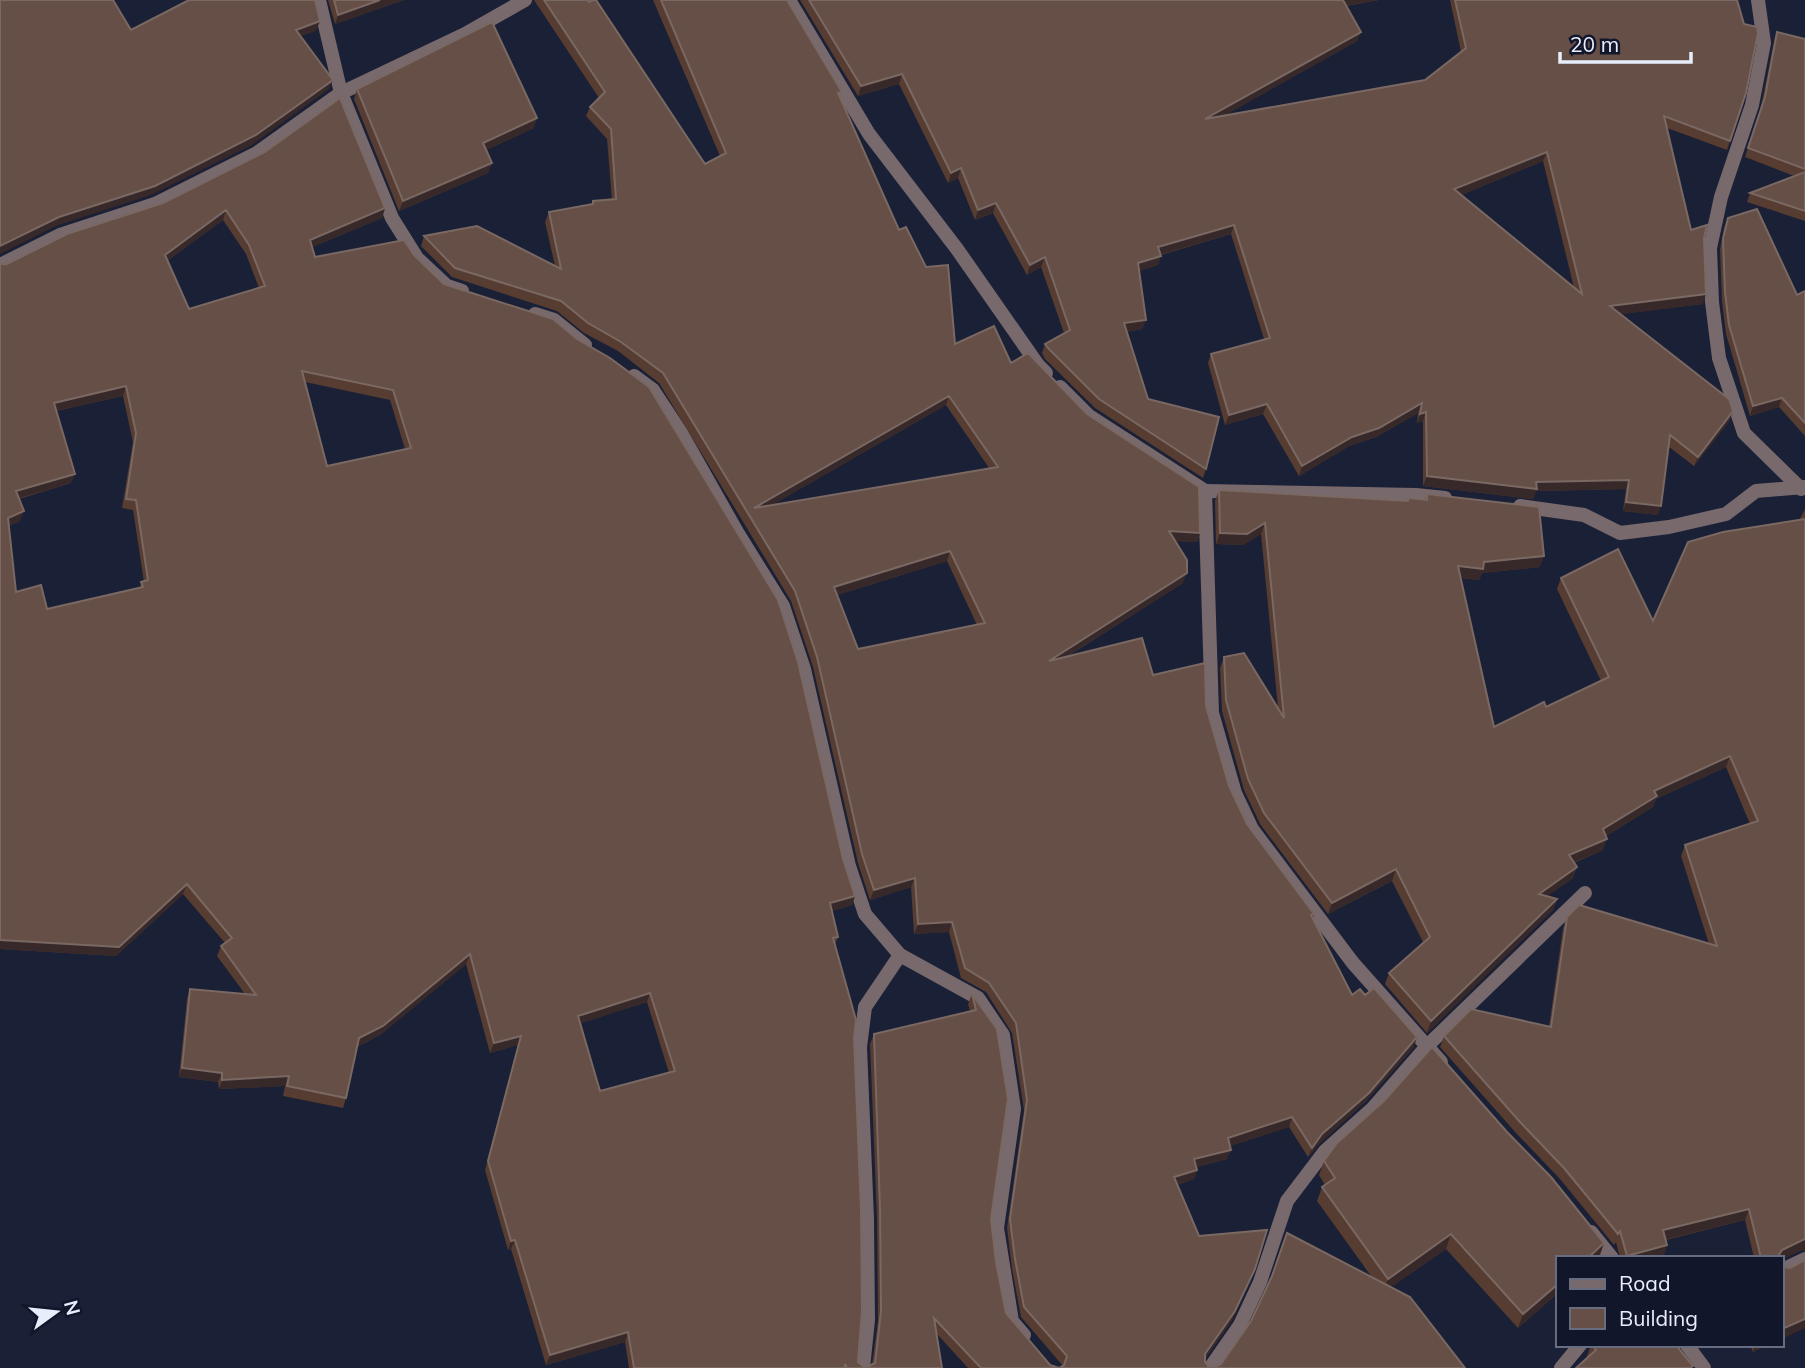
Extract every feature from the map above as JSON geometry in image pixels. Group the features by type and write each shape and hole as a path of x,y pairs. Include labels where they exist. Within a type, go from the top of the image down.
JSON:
{"street":[{"path":"318,0 341,93 392,218 417,258 447,286 481,297"},
{"path":"0,265 60,235 155,204 257,153 341,93 465,34 525,0"},
{"path":"789,0 869,134 957,249 1038,365 1089,416 1205,491 1416,495 1455,499"},
{"path":"1758,0 1764,43 1752,105 1721,197 1710,248 1712,302 1719,358 1744,433 1803,488"},
{"path":"516,308 554,320 579,341 601,353"},
{"path":"622,367 653,390 783,606 804,669 849,866 865,914 900,955 978,998 1003,1035 1014,1109 997,1228 1012,1321 1030,1342"},
{"path":"1507,505 1584,515 1620,533 1669,527 1726,514 1756,491 1803,488"},
{"path":"1205,491 1212,713 1235,793 1252,829 1353,963 1454,1078"},
{"path":"1210,1368 1240,1325 1255,1293 1287,1201 1325,1151 1373,1109 1427,1046 1585,893"},
{"path":"863,1368 868,1320 860,1047 865,1007 900,955"},
{"path":"1578,1216 1610,1256"},
{"path":"1784,1269 1805,1259"},
{"path":"1561,1368 1578,1347"},
{"path":"1689,1347 1704,1368"}],"building":[{"path":"0,0 113,0 131,30 189,0 315,0 320,21 296,30 333,80 256,135 155,186 59,217 0,246"},
{"path":"334,0 380,0 338,15"},
{"path":"544,0 596,0 705,164 726,153 661,0 787,0 842,92 838,93 899,230 906,227 926,267 948,265 955,344 994,326 1011,363 1028,353 1087,414 1199,487 1200,533 1169,531 1187,560 1187,573 1049,661 1142,638 1153,675 1205,663 1206,706 1229,786 1247,824 1314,914 1311,915 1352,995 1360,989 1365,995 1374,988 1417,1037 1369,1093 1322,1134 1312,1148 1292,1117 1228,1138 1231,1150 1194,1159 1197,1170 1174,1177 1199,1236 1267,1230 1255,1269 1235,1311 1205,1354 1205,1362 1213,1368 1059,1368 1064,1365 1067,1356 1024,1307 1010,1219 1027,1100 1016,1023 989,983 965,968 952,922 918,924 915,878 874,890 862,854 817,657 795,591 663,373 621,342 588,323 561,301 455,268 424,236 477,226 561,269 549,212 593,204 593,201 616,199 611,129 590,107 605,92","holes":["949,396 998,467 754,508","950,551 985,623 858,649 834,587"]},
{"path":"809,0 1343,0 1361,32 1205,119 1425,80 1466,48 1455,0 1737,0 1744,24 1757,27 1758,33 1746,93 1730,141 1664,116 1691,230 1707,225 1704,238 1706,294 1610,306 1729,399 1733,411 1698,457 1670,435 1661,506 1626,502 1629,480 1536,482 1537,489 1427,476 1426,412 1420,414 1422,403 1379,428 1352,437 1302,466 1267,404 1229,415 1211,354 1270,338 1234,225 1158,247 1161,256 1138,263 1146,320 1124,323 1148,399 1219,417 1206,469 1099,399 1045,344 1070,330 1045,257 1030,265 996,203 978,210 961,168 951,173 902,74 861,86","holes":["1547,152 1582,294 1454,189"]},
{"path":"492,22 537,118 483,143 492,163 403,201 357,89"},
{"path":"1777,32 1805,39 1805,169 1748,148 1765,97"},
{"path":"340,98 385,208 310,240 315,257 404,240 414,255 444,284 553,319 577,339 610,358 649,387 778,600 798,662 843,859 855,896 830,903 838,937 833,938 856,1020 854,1038 862,1310 858,1362 865,1368 847,1368 845,1364 845,1368 634,1368 628,1332 550,1355 515,1240 511,1241 488,1161 521,1036 494,1043 470,954 383,1026 359,1038 346,1098 287,1086 289,1076 222,1080 222,1073 182,1068 190,989 256,995 221,946 232,938 187,884 119,947 0,940 0,264 7,264 67,234 163,203 265,152","holes":["226,210 249,245 265,286 189,309 165,255","302,371 393,390 411,448 327,466","126,386 136,433 126,499 136,500 148,580 141,582 143,587 47,609 41,585 16,592 8,518 24,511 16,491 75,474 54,403","650,993 675,1071 600,1091 578,1016"]},
{"path":"1805,172 1805,211 1750,193"},
{"path":"1757,209 1797,295 1805,291 1805,423 1782,398 1753,406 1729,325 1723,239 1728,218"},
{"path":"1219,490 1408,501 1409,498 1427,500 1427,494 1539,507 1544,556 1484,562 1483,569 1458,566 1494,727 1544,702 1546,707 1609,677 1561,578 1618,549 1653,621 1688,542 1723,532 1805,519 1805,1239 1782,1250 1778,1256 1761,1256 1749,1209 1663,1230 1667,1245 1627,1256 1620,1231 1618,1234 1564,1168 1444,1036 1471,1009 1551,1027 1567,917 1579,905 1717,946 1685,845 1758,821 1730,756 1654,791 1657,796 1603,829 1607,839 1569,855 1577,867 1539,894 1557,899 1431,1021 1389,973 1430,937 1396,869 1332,903 1264,813 1248,779 1226,700 1224,657 1244,653 1284,718 1265,523 1247,534 1220,533"},
{"path":"972,994 997,1029 1008,1099 991,1219 1006,1313 1050,1365 1059,1368 981,1368 934,1318 942,1368 865,1368 875,1363 881,1311 874,1034 976,1010"},
{"path":"1432,1047 1551,1177 1604,1243 1590,1256 1556,1256 1556,1286 1523,1314 1451,1234 1388,1279 1322,1187 1335,1178 1324,1161 1337,1143 1384,1101"},
{"path":"1287,1233 1410,1297 1465,1368 1213,1368 1221,1364 1251,1321 1272,1276"},
{"path":"1805,1260 1805,1319 1784,1328 1784,1267 1790,1268"},
{"path":"1594,1347 1678,1347 1693,1366 1576,1368 1596,1350"}]}
